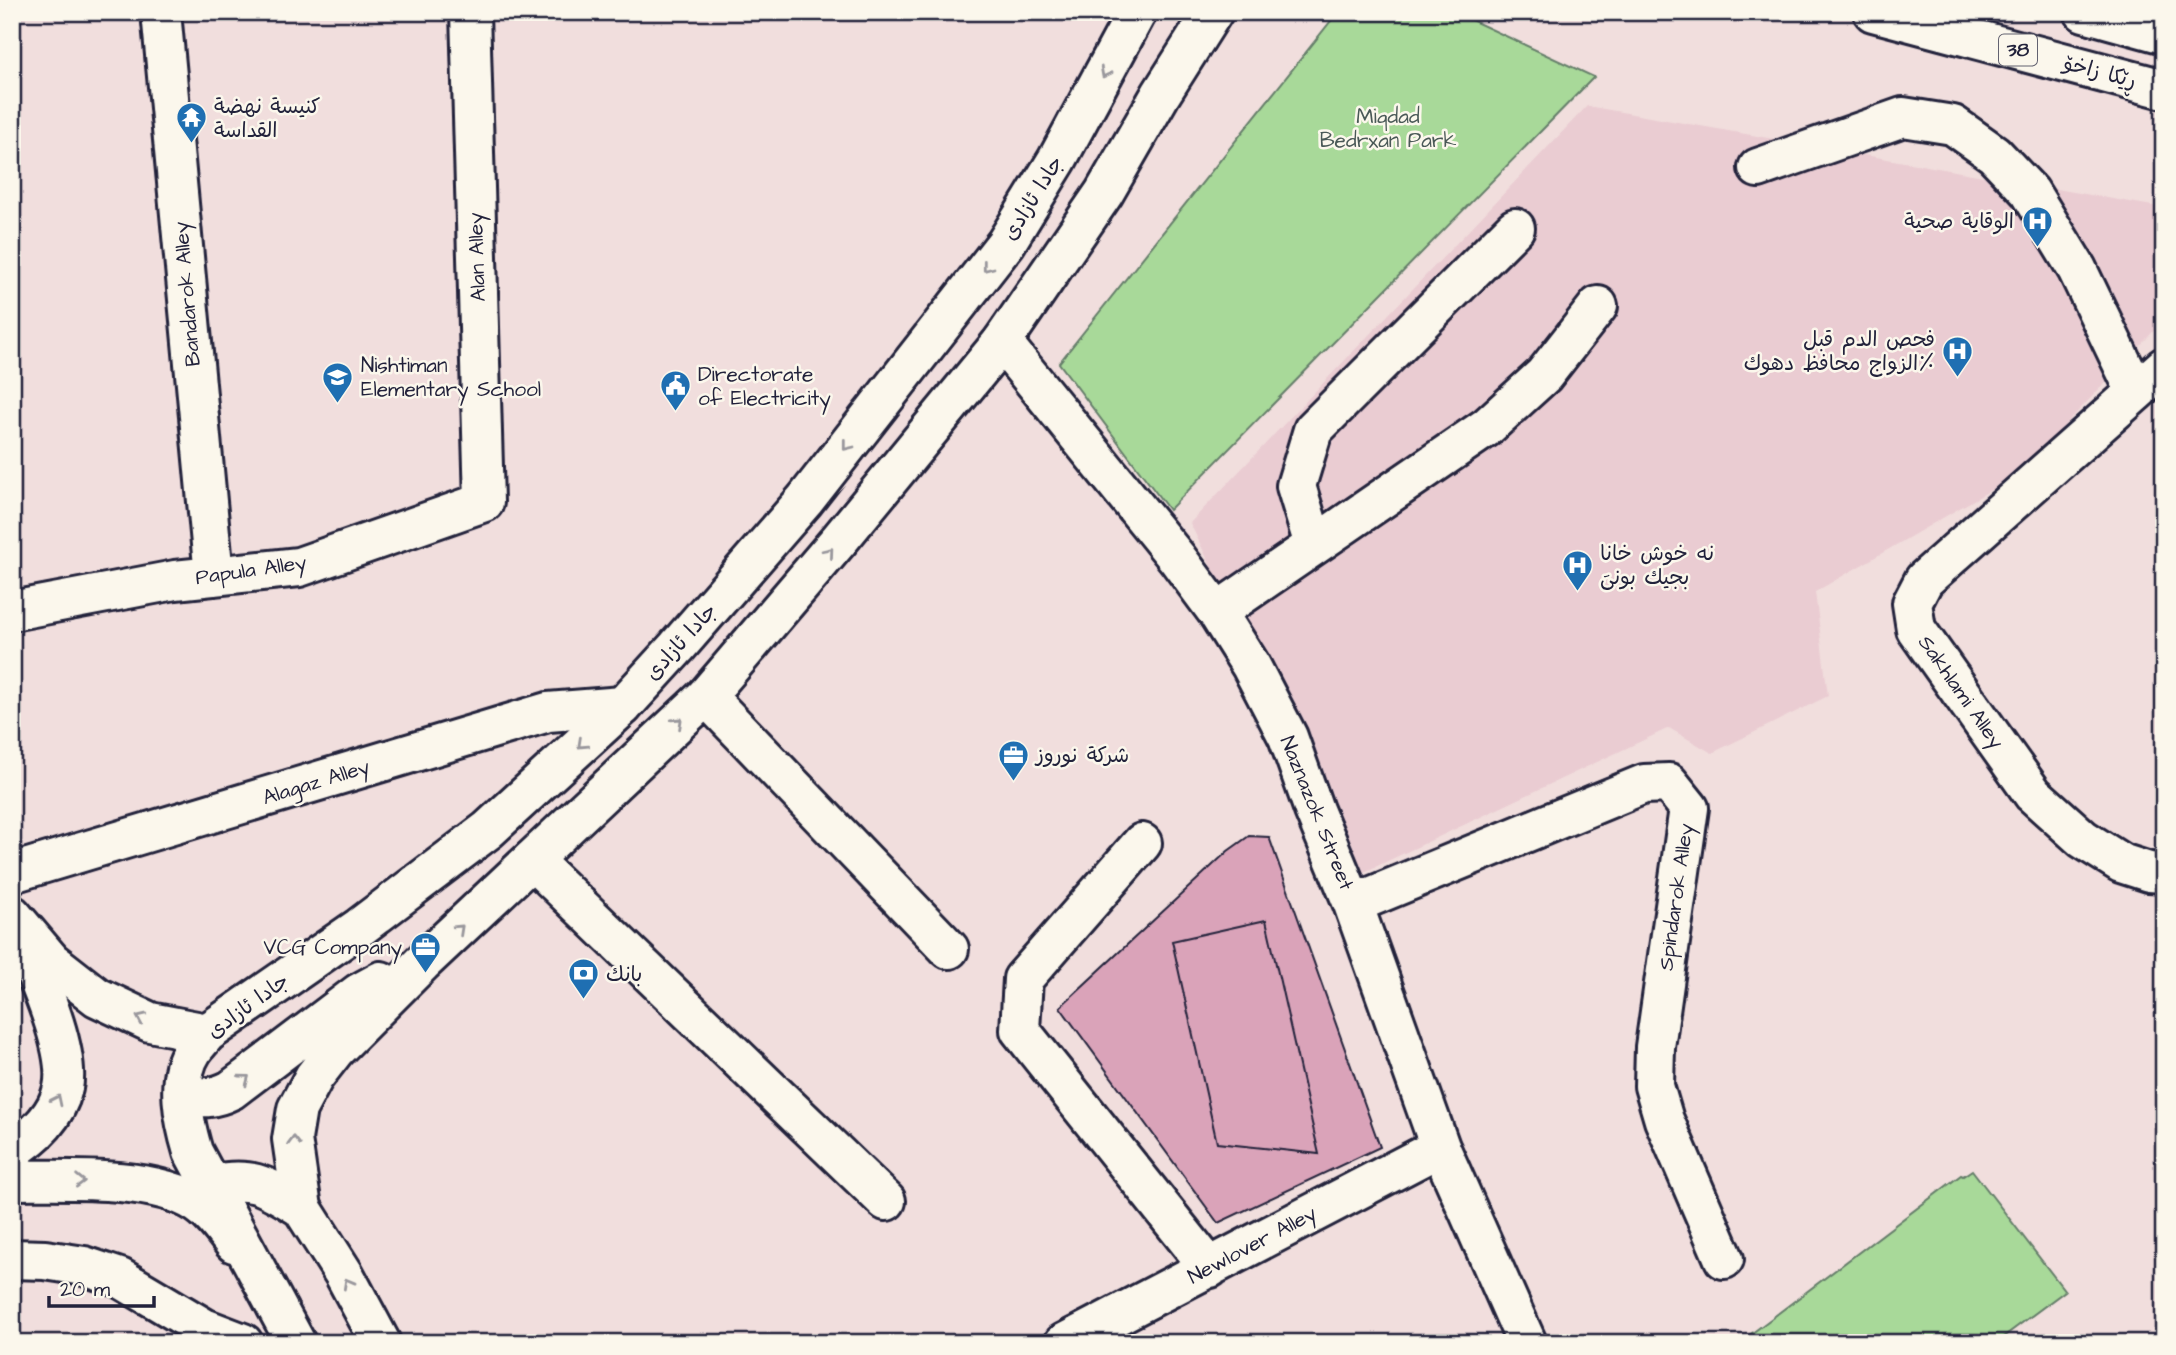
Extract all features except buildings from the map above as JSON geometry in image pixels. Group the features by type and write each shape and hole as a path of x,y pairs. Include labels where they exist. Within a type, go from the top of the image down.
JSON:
{"main road":[{"name":"Bandarok Alley","path":"161,12 214,576"},
{"name":"Alan Alley","path":"470,12 484,502"},
{"name":"جادا ئازادی","path":"272,1295 193,1152 185,1125 183,1094 184,1072 192,1051 207,1033 381,911 488,830 623,706 677,647 804,500 1006,243 1057,160 1137,12"},
{"path":"381,1343 344,1274 302,1208 292,1139 297,1109 314,1077 335,1050 422,963 706,696 840,540 1002,342 1104,192 1213,12"},
{"name":"ڕێکا زاخۆ","path":"1873,12 2164,89"},
{"path":"2084,12 2164,34"},
{"path":"1758,168 1903,117 1953,125 1994,154 2030,192 2077,269 2136,392"},
{"path":"1314,545 1296,485 1313,430 1515,228"},
{"path":"1217,612 1487,427 1545,374 1598,306"},
{"name":"Naznazok Street","path":"1002,342 1177,558 1217,612 1251,666 1288,737 1314,810 1353,904 1440,1147 1528,1343"},
{"name":"Sakhlami Alley","path":"2164,367 1924,580 1912,603 1916,629 2033,794 2083,839 2121,863 2149,873 2164,873"},
{"name":"Papula Alley","path":"12,611 175,580 299,567 484,502"},
{"path":"706,696 949,949"},
{"name":"Alagaz Alley","path":"12,873 548,712 623,706"},
{"name":"Spindarok Alley","path":"1353,904 1644,783 1669,783 1689,808 1655,1047 1654,1086 1664,1120 1724,1259"},
{"path":"1142,843 1023,979 1020,1030 1210,1268"},
{"path":"532,860 886,1201"},
{"path":"12,915 51,961 97,997 150,1022 207,1033"},
{"path":"12,915 60,1039 64,1063 63,1088 44,1124 28,1140 12,1150"},
{"path":"183,1094 202,1099 218,1097 231,1090 359,993 422,963"},
{"name":"Newlover Alley","path":"1064,1343 1440,1147"},
{"path":"12,1180 91,1181 153,1187 195,1202 212,1215 272,1295 296,1343"},
{"path":"209,1185 231,1180 254,1182 302,1208"},
{"path":"12,1259 46,1260 84,1266 120,1279 204,1328 243,1343"}],"shaded area":[{"path":"1587,106 2164,208 2164,320 2020,473 1815,592 1828,696 1712,753 1669,728 1360,874 1190,523"}],"green space":[{"name":"Miqdad Bedrxan Park","path":"1338,12 1454,12 1594,77 1169,510 1059,363"},
{"path":"1972,1170 2065,1291 1995,1343 1739,1343 1961,1175"}],"place":[{"name":"كنيسة نهضة القداسة","path":"191,145"},
{"name":"الوقایة صحیة","path":"2037,248"},
{"name":"فحص الدم قبل الزواج محافظ دهوك٪","path":"1958,378"},
{"name":"Nishtiman Elementary School","path":"338,404"},
{"name":"Directorate of Electricity","path":"675,413"},
{"name":"نه خوش خانا بجيك بونىَ","path":"1577,592"},
{"name":"شركة نوروز","path":"1013,782"},
{"name":"VCG Company","path":"425,974"},
{"name":"بانك","path":"583,1001"}]}
